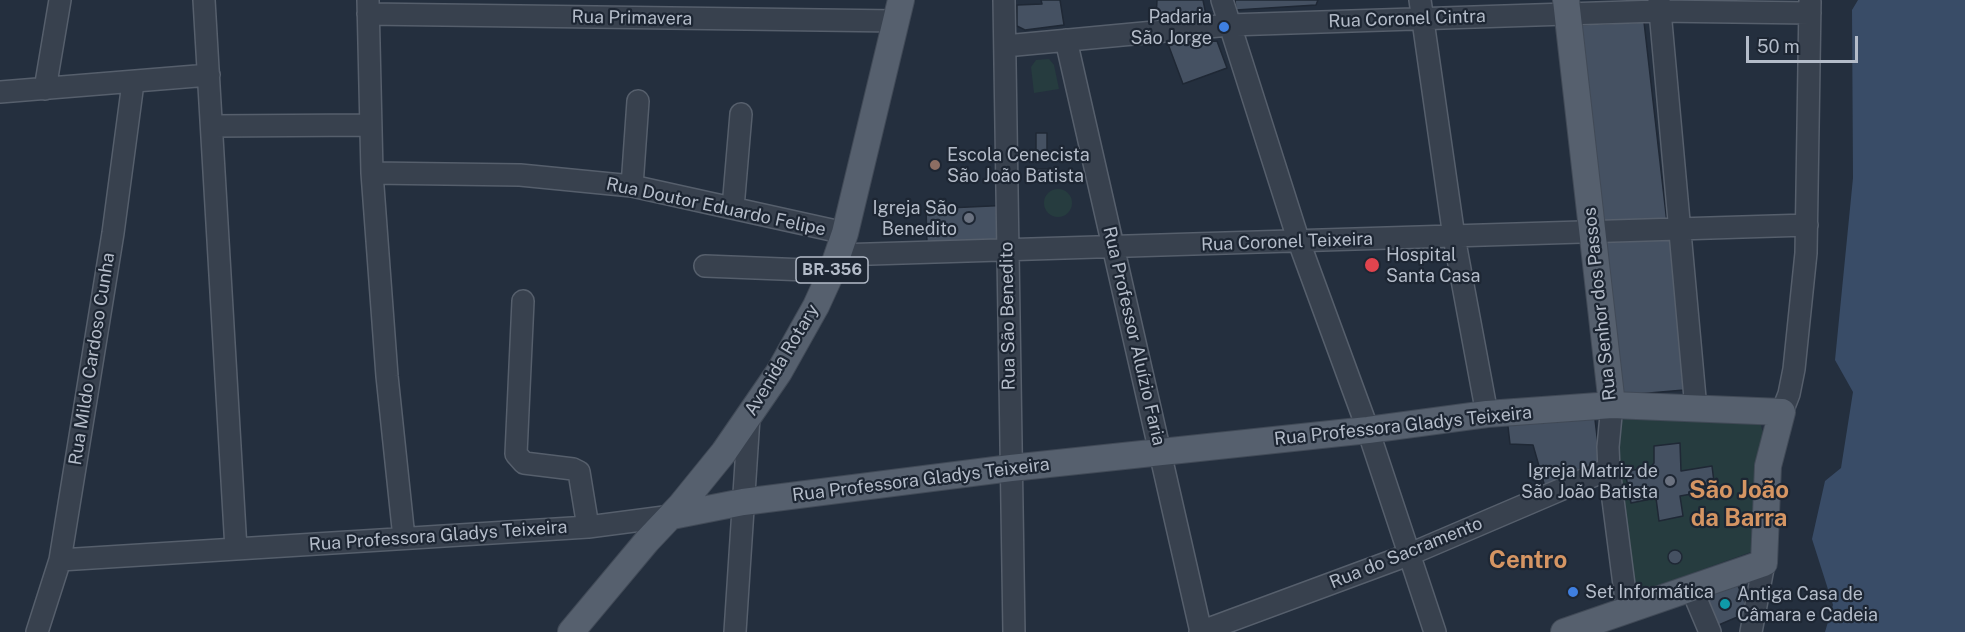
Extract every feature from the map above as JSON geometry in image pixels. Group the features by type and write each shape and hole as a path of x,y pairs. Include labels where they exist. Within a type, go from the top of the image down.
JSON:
{"main road":[{"name":"Rua Senhor dos Passos","path":"1567,7 1612,405"},
{"name":"Avenida Rotary","path":"571,632 647,541 672,516 749,417 779,372 838,253 899,10"},
{"name":"Rua Professora Gladys Teixeira","path":"672,516 743,502 1011,468 1368,430 1487,414 1612,405 1782,412"},
{"path":"1564,632 1627,608 1764,563 1768,466 1782,412"}],"street":[{"path":"45,90 60,0"},
{"path":"204,0 236,549"},
{"name":"Rua São Benedito","path":"1004,0 1014,632"},
{"path":"1222,0 1299,242 1368,430 1407,555 1435,632"},
{"path":"1658,6 1681,229 1696,409"},
{"path":"368,7 372,173 387,376 404,538"},
{"name":"Rua Primavera","path":"368,7 899,10"},
{"path":"1782,412 1789,394 1794,369 1807,225 1810,7"},
{"name":"Rua Coronel Cintra","path":"1005,46 1421,9 1810,7"},
{"path":"1421,9 1454,237 1487,414"},
{"name":"Rua Professor Aluízio Faria","path":"1066,40 1201,632"},
{"path":"0,92 133,83 209,75"},
{"name":"Rua Mildo Cardoso Cunha","path":"37,632 60,560 113,233 133,83"},
{"path":"632,186 638,101"},
{"path":"733,208 741,114"},
{"path":"212,126 370,125"},
{"name":"Rua Doutor Eduardo Felipe","path":"372,173 520,175 632,186 733,208 838,253"},
{"name":"Rua Coronel Teixeira","path":"838,253 1299,242 1807,225"},
{"path":"705,266 838,253"},
{"path":"523,301 516,454 524,463 573,469 579,472 588,526"},
{"name":"Rua Senhor dos Passos","path":"1612,405 1608,447 1609,469 1627,608"},
{"path":"735,632 749,417"},
{"name":"Rua do Sacramento","path":"1201,632 1407,555 1609,469"},
{"name":"Rua Professora Gladys Teixeira","path":"60,560 588,526 672,516"},
{"path":"1751,632 1764,563"},
{"path":"1691,587 1710,632"}],"green space":[{"path":"1049,59 1054,65 1059,89 1034,93 1031,67 1036,60"},
{"path":"1058,189 1068,193 1072,203 1068,213 1058,217 1048,213 1044,203 1048,193"},
{"path":"1639,416 1759,419 1764,436 1759,544 1751,552 1634,594 1610,423"}],"water":[{"path":"1858,0 1965,0 1965,632 1825,632 1833,605 1812,539 1825,481 1841,468 1853,392 1835,360 1853,178 1852,10"}],"building":[{"path":"1041,0 1060,0 1064,25 1025,30 1017,26 1017,5 1042,4"},
{"path":"1157,0 1203,0 1206,15 1201,20 1156,21"},
{"path":"1235,0 1318,0 1316,5 1236,10"},
{"path":"1644,22 1667,223 1599,227 1573,25"},
{"path":"1217,41 1227,68 1183,84 1168,44"},
{"path":"1036,133 1047,133 1047,152 1036,152"},
{"path":"1037,169 1048,169 1048,177 1037,177"},
{"name":"Igreja São Benedito","path":"1012,205 1009,239 927,243 926,209"},
{"path":"1681,229 1684,390 1626,395 1617,389 1598,232"},
{"path":"1594,411 1600,462 1545,487 1533,445 1510,444 1507,418"},
{"name":"Igreja Matriz de São João Batista","path":"1680,443 1681,471 1712,466 1715,490 1680,496 1683,516 1659,521 1656,498 1631,503 1625,471 1650,468 1654,463 1654,446"},
{"path":"1672,550 1678,550 1682,557 1678,564 1672,564 1668,560 1668,554"},
{"name":"Antiga Casa de Câmara e Cadeia","path":"1736,581 1749,612 1714,627 1701,596"}],"place":[{"name":"Padaria São Jorge","path":"1224,27"},
{"name":"Escola Cenecista São João Batista","path":"935,165"},
{"name":"Igreja São Benedito","path":"969,218"},
{"name":"Hospital Santa Casa","path":"1372,265"},
{"name":"Igreja Matriz de São João Batista","path":"1670,481"},
{"name":"Set Informática","path":"1573,592"},
{"name":"Antiga Casa de Câmara e Cadeia","path":"1725,604"}],"district":[{"name":"São João da Barra","path":"1739,505"},
{"name":"Centro","path":"1528,561"}]}
